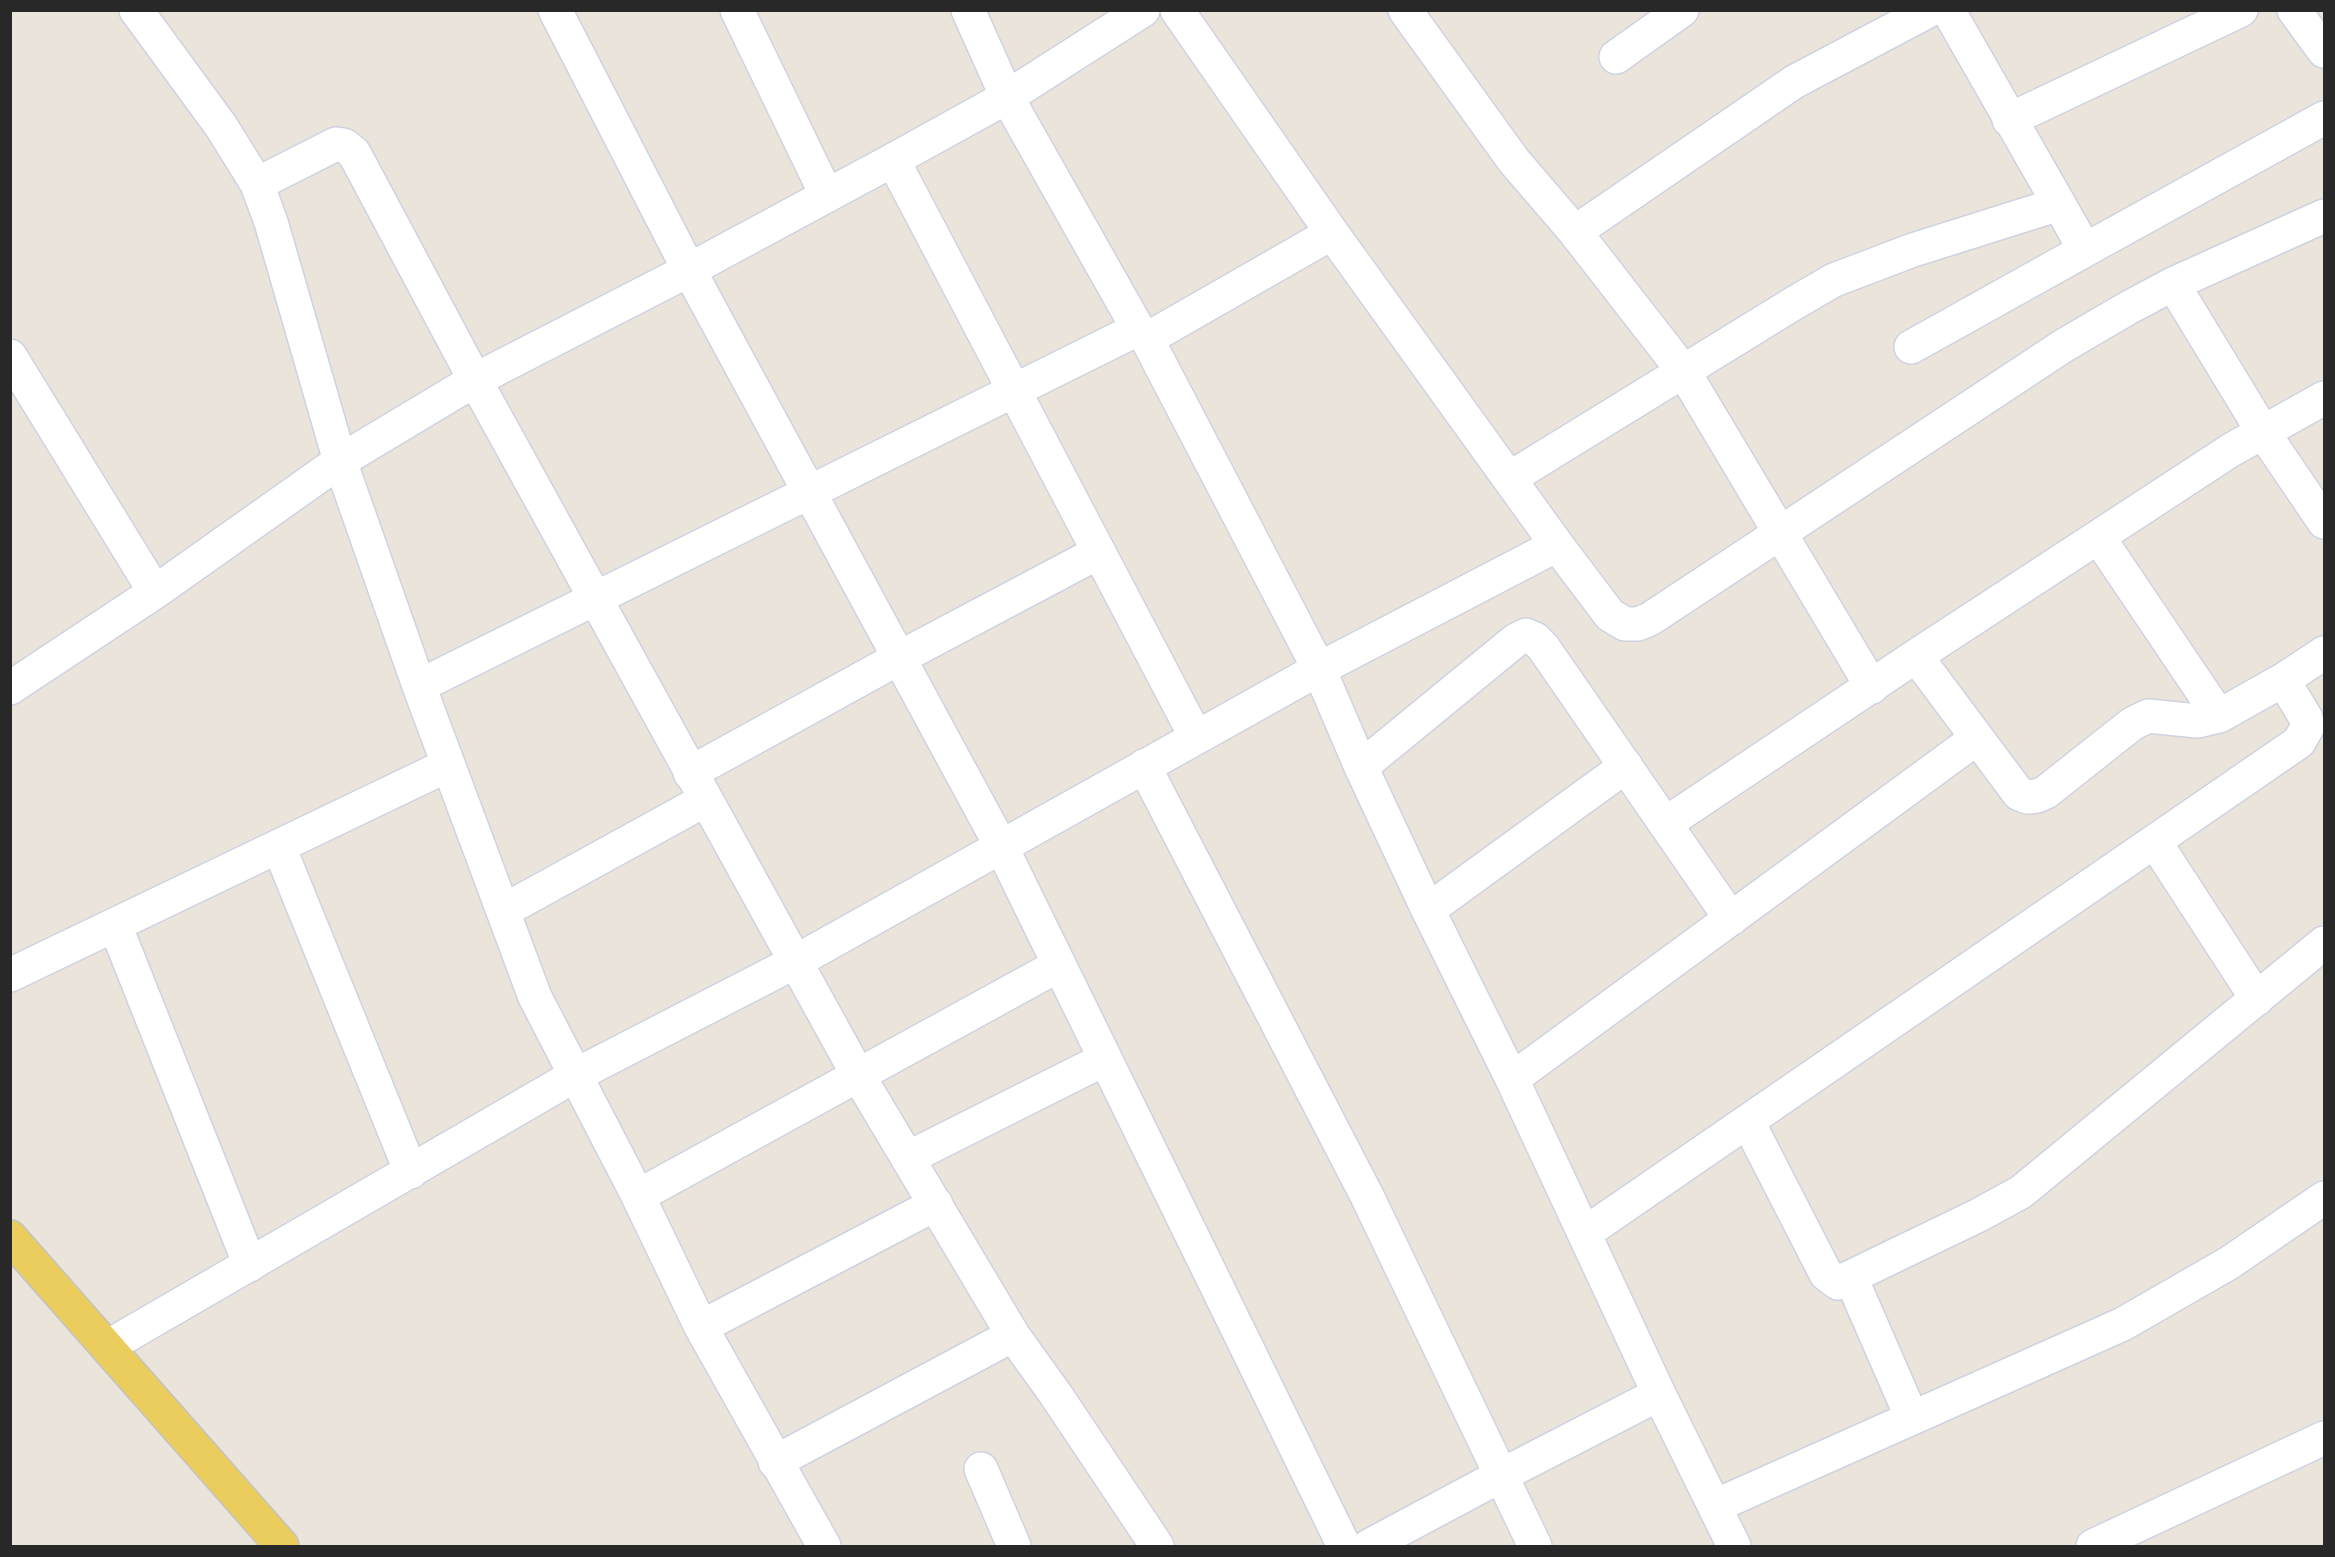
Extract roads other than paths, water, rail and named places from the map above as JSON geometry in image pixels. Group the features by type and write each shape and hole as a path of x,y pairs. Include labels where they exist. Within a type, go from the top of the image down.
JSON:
{"main road":[{"path":"10,1237 282,1546"}],"street":[{"path":"136,10 221,126 257,184 271,222 340,461 419,686 535,997 638,1196 700,1327 824,1546"},
{"path":"555,10 690,270 1001,846 1344,1546"},
{"path":"737,10 827,196"},
{"path":"968,10 1007,97 1142,334 1319,669 1361,767 1428,910 1512,1079 1659,1394 1734,1546"},
{"path":"10,688 155,592 340,461 475,380 690,270 1007,97 1143,10"},
{"path":"1177,10 1332,233 1557,545 1610,615 1625,624 1638,624 1650,619 2062,346 2172,284 2325,216"},
{"path":"1405,10 1514,161 1575,232 1684,372 1872,687"},
{"path":"1616,57 1682,10"},
{"path":"1575,232 1794,82 1930,10"},
{"path":"1948,10 2085,250"},
{"path":"2010,120 2241,10"},
{"path":"2294,10 2325,51"},
{"path":"1911,347 2325,118"},
{"path":"257,184 336,144 344,145 354,153 595,600 858,1075 1012,1335 1056,1395 1157,1546"},
{"path":"892,160 1196,737"},
{"path":"1510,478 1834,280 1913,250 2059,204"},
{"path":"419,686 1013,390 1142,334 1332,233"},
{"path":"2172,284 2263,432 2325,522"},
{"path":"13,367 155,592"},
{"path":"1665,824 2231,450 2325,398"},
{"path":"2099,538 2219,716"},
{"path":"106,1347 574,1076 795,962 1319,669 1557,545"},
{"path":"503,911 899,658 1099,552"},
{"path":"1361,767 1516,640 1526,635 1544,647 1731,919"},
{"path":"1916,656 2019,794 2028,797 2046,792 2132,724 2148,716 2198,721 2219,716 2283,680 2325,652"},
{"path":"1584,1233 2299,742 2308,726 2306,718 2283,680"},
{"path":"1512,1079 1977,738"},
{"path":"10,975 448,765"},
{"path":"1144,766 1366,1196 1534,1546"},
{"path":"1428,910 1626,766"},
{"path":"2155,842 2257,999"},
{"path":"279,847 411,1172"},
{"path":"115,925 250,1265"},
{"path":"1748,1122 1826,1274 1838,1283 1980,1215 2021,1192 2325,943"},
{"path":"638,1196 1059,965"},
{"path":"908,1158 1105,1059"},
{"path":"1715,1506 2123,1324 2229,1263 2325,1198"},
{"path":"700,1327 936,1204"},
{"path":"1851,1278 1912,1418"},
{"path":"775,1462 1012,1335"},
{"path":"1369,1546 1659,1394"},
{"path":"2112,1542 2325,1438"},
{"path":"981,1469 1014,1546"}]}
